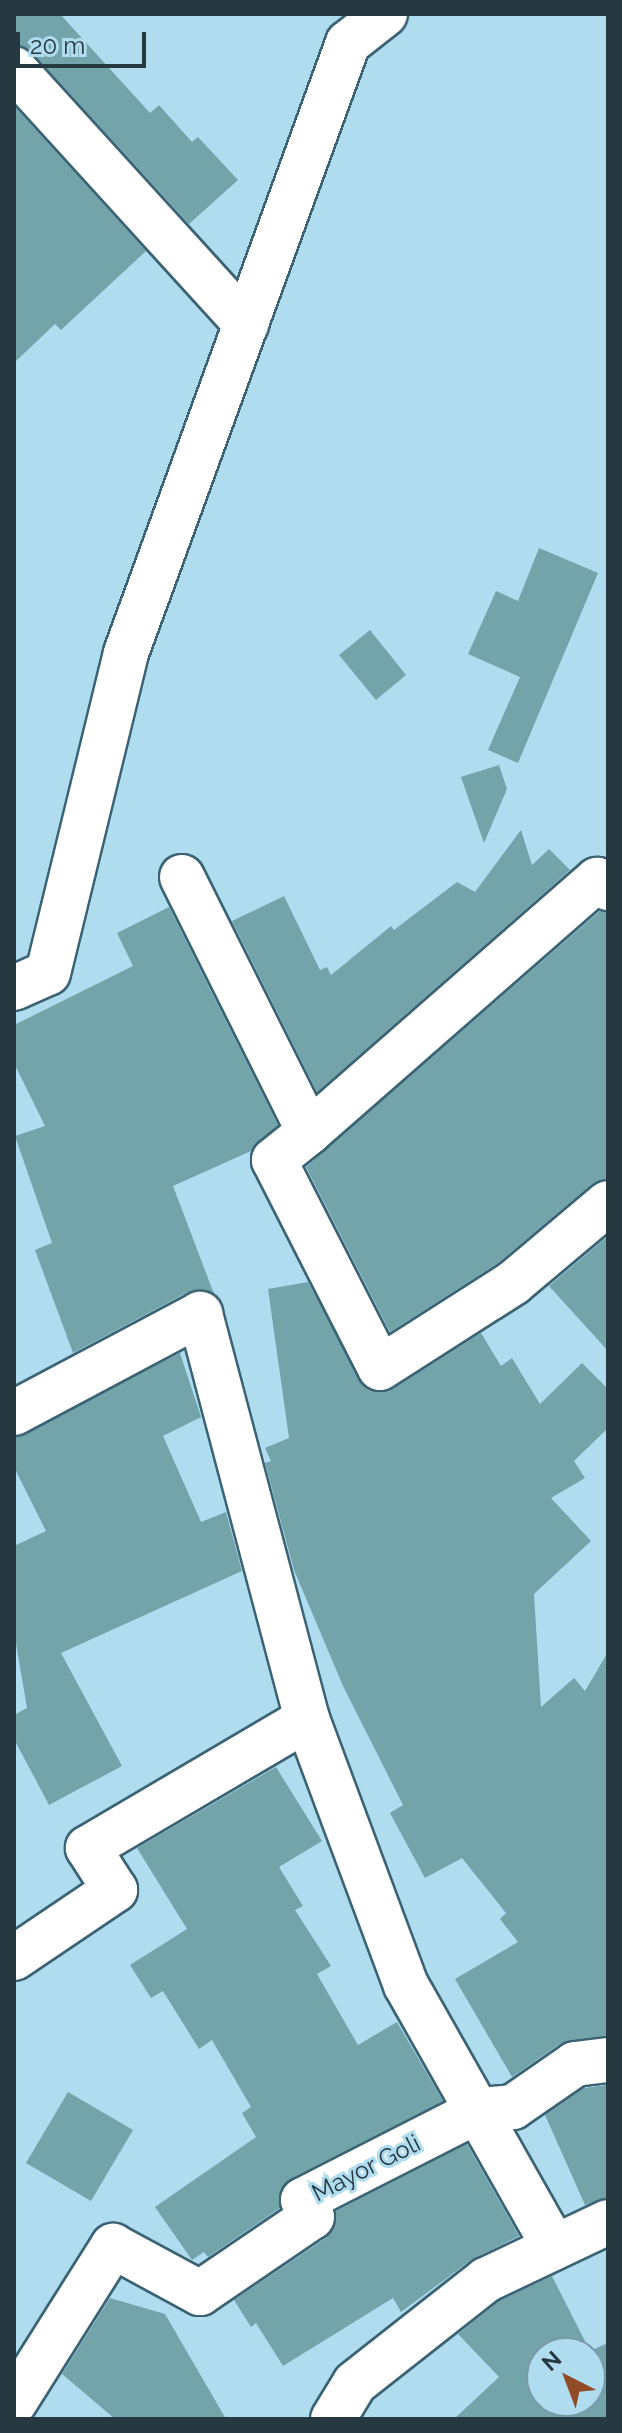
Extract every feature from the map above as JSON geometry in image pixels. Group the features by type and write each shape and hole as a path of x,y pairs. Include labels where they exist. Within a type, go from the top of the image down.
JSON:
{"street":[{"path":"14,988 48,973 126,653 348,43 385,14"},
{"path":"14,69 246,324"},
{"path":"182,877 309,1132"},
{"path":"608,888 597,880 274,1160 380,1368 513,1283 608,1203"},
{"path":"14,1413 200,1314 307,1719 406,1985 480,2110 554,2247"},
{"path":"14,1958 115,1890 88,1848 307,1719"},
{"name":"Mayor Goli","path":"14,2403 113,2246 200,2293 312,2217 303,2200 480,2110 513,2107 575,2064 608,2060"},
{"path":"333,2419 355,2383 474,2289 608,2222"}],"building":[{"path":"14,14 60,14 150,113 159,105 192,142 198,137 238,180 189,224 32,52 14,45"},
{"path":"14,106 146,251 61,330 55,324 14,363"},
{"path":"539,548 598,573 518,763 488,750 520,677 468,654 496,591 518,601"},
{"path":"370,630 406,675 376,700 339,655"},
{"path":"499,765 507,789 484,843 461,777"},
{"path":"521,830 532,865 549,849 570,870 317,1092 232,921 284,896 320,970 327,967 331,975 391,926 394,930 457,882 475,892"},
{"path":"169,907 278,1125 251,1151 173,1186 214,1294 188,1292 73,1353 35,1250 52,1243 15,1136 45,1126 14,1063 14,1025 133,966 117,933"},
{"path":"600,911 608,913 608,1179 592,1184 498,1263 390,1332 306,1167"},
{"path":"608,1236 608,1351 549,1286"},
{"path":"308,1282 368,1390 393,1389 481,1333 501,1366 512,1358 540,1404 582,1363 608,1389 608,1428 574,1461 585,1478 551,1498 591,1541 534,1594 541,1707 574,1678 585,1691 608,1652 608,2036 561,2043 512,2077 455,1979 518,1942 500,1919 506,1913 462,1858 425,1878 390,1813 403,1805 343,1686 294,1570 265,1463 271,1461 265,1448 289,1438 268,1289"},
{"path":"180,1353 201,1417 163,1436 201,1522 226,1512 242,1571 61,1653 122,1766 49,1805 14,1739 14,1715 27,1708 14,1632 14,1546 46,1531 14,1467 14,1438"},
{"path":"276,1767 322,1841 279,1867 303,1906 295,1910 331,1966 317,1974 358,2045 397,2022 443,2101 292,2178 282,2187 280,2208 208,2257 204,2252 192,2260 155,2207 256,2137 242,2113 251,2107 212,2040 199,2049 163,1991 151,1998 130,1965 187,1929 137,1848"},
{"path":"608,2085 608,2197 585,2205 545,2115 584,2088"},
{"path":"68,2092 133,2130 91,2201 26,2163"},
{"path":"467,2144 519,2236 471,2260 401,2312 393,2298 283,2366 256,2323 251,2327 234,2300 326,2238 334,2228 336,2211"},
{"path":"552,2276 583,2337 526,2337 526,2417 606,2417 608,2343 608,2419 454,2419 499,2377 458,2334 499,2301"},
{"path":"110,2298 165,2314 226,2419 115,2419 62,2374"}]}
